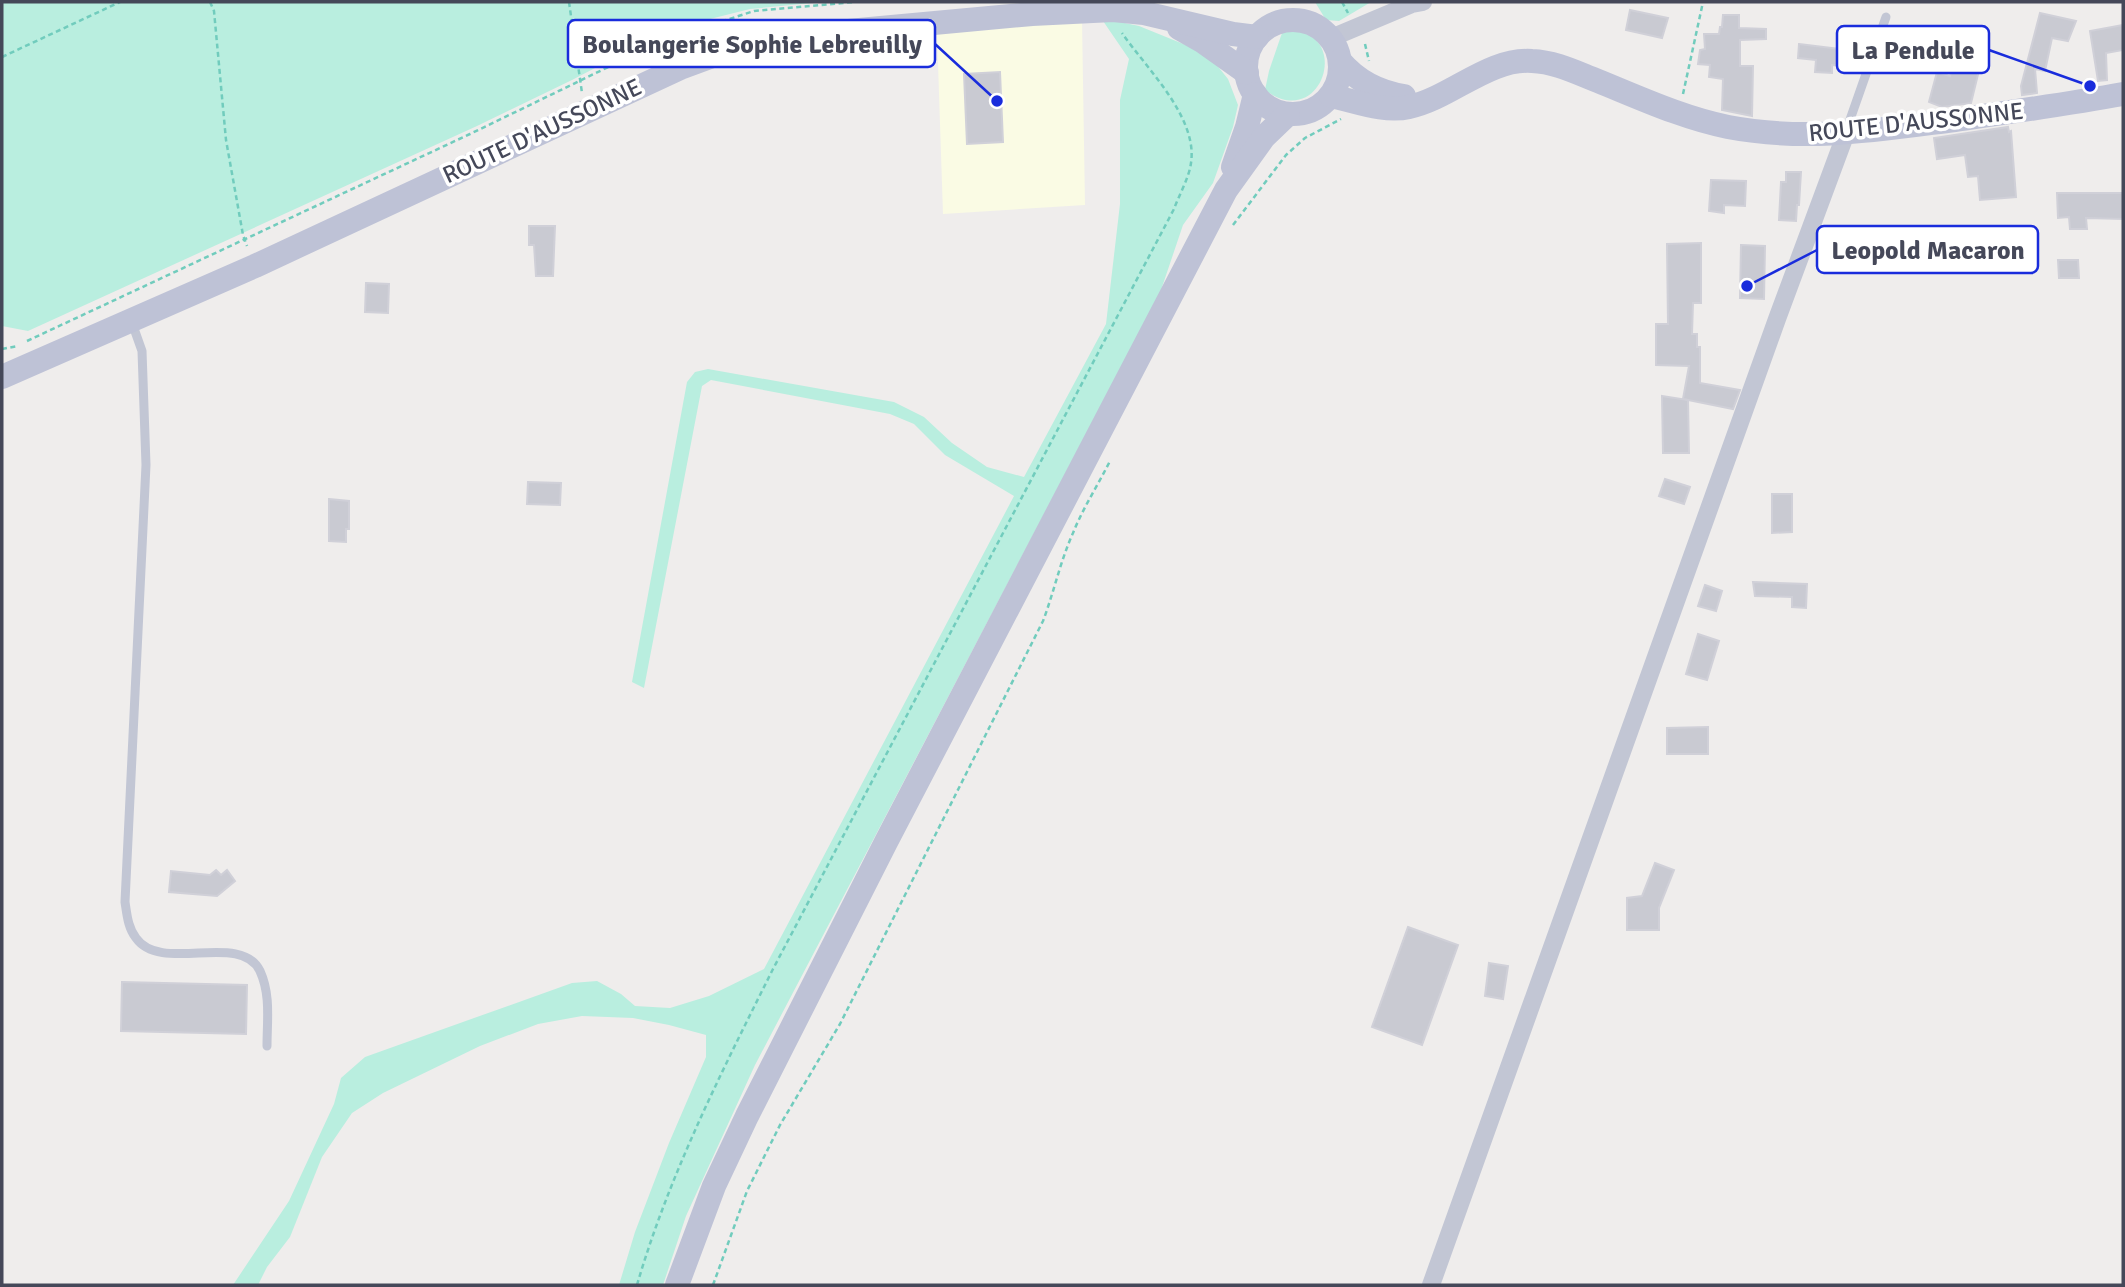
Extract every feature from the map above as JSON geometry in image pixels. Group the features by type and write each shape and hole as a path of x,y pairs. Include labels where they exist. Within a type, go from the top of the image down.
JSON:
{"main road":[{"name":"ROUTE D'AUSSONNE","path":"2,377 255,265 588,109 680,68 737,47 805,35 1032,14 1113,10 1157,16 1233,34 1271,21"},
{"path":"1226,190 1247,127 1251,83 1247,60 1250,48 1271,21 1286,20 1308,12 1337,49 1340,73 1337,85 1331,96 1319,107 1304,113 1288,114 1269,108 1251,83"},
{"name":"ROUTE D'AUSSONNE","path":"1157,16 1202,41 1251,83"},
{"path":"1340,61 1362,82 1374,88 1397,95 1433,98"},
{"name":"ROUTE D'AUSSONNE","path":"1331,96 1392,108 1409,107 1485,72 1510,63 1531,61 1560,66 1679,114 1727,127 1806,135 1846,133 1993,115 2123,94"},
{"path":"677,1285 714,1186 747,1116 886,842 1226,190 1264,137 1288,114"}],"street":[{"path":"1331,38 1417,3"},
{"path":"1432,1285 1772,332 1846,133"}],"lane":[{"path":"1846,133 1886,17"},
{"path":"131,320 142,351 146,465 125,902 128,922 137,940 154,952 242,954 259,968 268,994 267,1046"}],"path":[{"path":"2,57 120,2"},
{"path":"210,2 214,11 226,140 245,240 255,265"},
{"path":"569,2 579,82 588,109"},
{"path":"2,349 17,346 245,240 664,40 754,11 854,2"},
{"path":"1342,2 1350,17"},
{"path":"1679,114 1703,2"},
{"path":"637,1285 661,1213 732,1050 1174,209 1191,164 1188,133 1173,102 1115,22 1113,10"},
{"path":"1363,41 1369,67"},
{"path":"1233,225 1286,155 1305,138 1344,118"},
{"path":"713,1285 747,1191 780,1125 840,1024 1043,621 1073,532 1110,461"}],"shaded area":[{"path":"1082,20 1085,205 943,214 937,33"}],"green space":[{"path":"2,2 823,2 750,9 670,29 477,126 28,331 2,326"},
{"path":"1315,2 1371,2 1339,21 1326,20"},
{"path":"1101,18 1139,26 1208,54 1228,79 1238,105 1233,127 1213,183 1183,225 1160,293 755,1065 686,1216 663,1285 619,1285 635,1232 706,1057 706,1035 633,1018 582,1016 538,1024 480,1046 383,1093 352,1113 322,1157 290,1237 267,1267 258,1285 233,1285 289,1201 334,1104 341,1078 365,1057 572,983 597,981 621,994 635,1006 670,1008 709,996 764,969 1014,496 945,455 914,424 890,414 711,380 702,386 644,688 632,682 687,382 695,372 708,369 894,402 924,417 952,443 987,467 1024,477 1106,324 1120,204 1120,100 1129,59"},
{"path":"1283,30 1305,33 1319,43 1325,58 1323,75 1316,89 1303,98 1286,100 1265,90"}],"building":[{"path":"1630,10 1668,18 1662,38 1626,30"},
{"path":"2040,13 2076,21 2068,41 2052,38 2045,71 2035,69 2037,93 2022,95 2021,86"},
{"path":"1723,15 1739,15 1739,28 1766,29 1766,39 1740,40 1740,66 1753,66 1752,116 1722,110 1723,79 1709,77 1710,65 1698,64 1700,50 1705,49 1704,34 1719,34"},
{"path":"2123,25 2123,50 2106,53 2107,80 2098,81 2090,31"},
{"path":"1799,44 1849,50 1847,66 1832,65 1832,73 1815,72 1816,60 1798,58"},
{"path":"1969,50 1983,54 1971,103 1942,107 1929,102 1937,72 1950,76 1955,59 1966,62"},
{"path":"1000,72 1003,142 967,144 964,74"},
{"path":"2008,127 2009,132 2011,131 2016,197 1980,200 1978,176 1968,177 1965,155 1937,159 1934,138"},
{"path":"1786,172 1801,172 1796,221 1779,220 1781,182 1786,182"},
{"path":"1711,180 1746,181 1745,206 1724,205 1724,213 1709,211"},
{"path":"2057,193 2123,193 2123,219 2086,218 2087,229 2070,229 2069,217 2058,218"},
{"path":"529,226 555,226 553,276 536,276 534,245 529,245"},
{"path":"1701,243 1701,303 1693,303 1692,334 1697,334 1697,347 1700,347 1700,383 1740,390 1733,409 1683,399 1689,366 1656,365 1656,324 1668,324 1667,244"},
{"path":"1741,245 1765,246 1764,299 1740,298"},
{"path":"2058,260 2078,260 2079,278 2059,278"},
{"path":"366,283 389,284 388,313 365,312"},
{"path":"1662,396 1688,400 1689,453 1663,453"},
{"path":"1665,479 1690,487 1684,504 1659,496"},
{"path":"528,482 561,483 560,505 527,504"},
{"path":"1772,494 1792,494 1792,532 1772,533"},
{"path":"329,499 349,501 346,542 329,541"},
{"path":"1753,582 1807,584 1806,608 1792,607 1792,597 1755,596"},
{"path":"1705,585 1722,591 1716,611 1698,606"},
{"path":"1698,634 1719,641 1707,680 1686,674"},
{"path":"1708,727 1708,754 1667,754 1667,728"},
{"path":"1655,863 1674,870 1659,908 1659,930 1627,930 1627,898 1642,896"},
{"path":"216,870 221,875 227,870 235,881 217,896 169,892 171,871 210,875"},
{"path":"1408,927 1458,945 1422,1045 1372,1027"},
{"path":"1489,963 1508,966 1503,999 1485,996"},
{"path":"122,982 247,985 246,1034 121,1031"}],"place":[{"name":"La Pendule","path":"2090,86"},
{"name":"Boulangerie Sophie Lebreuilly","path":"997,101"},
{"name":"Leopold Macaron","path":"1747,286"}]}
